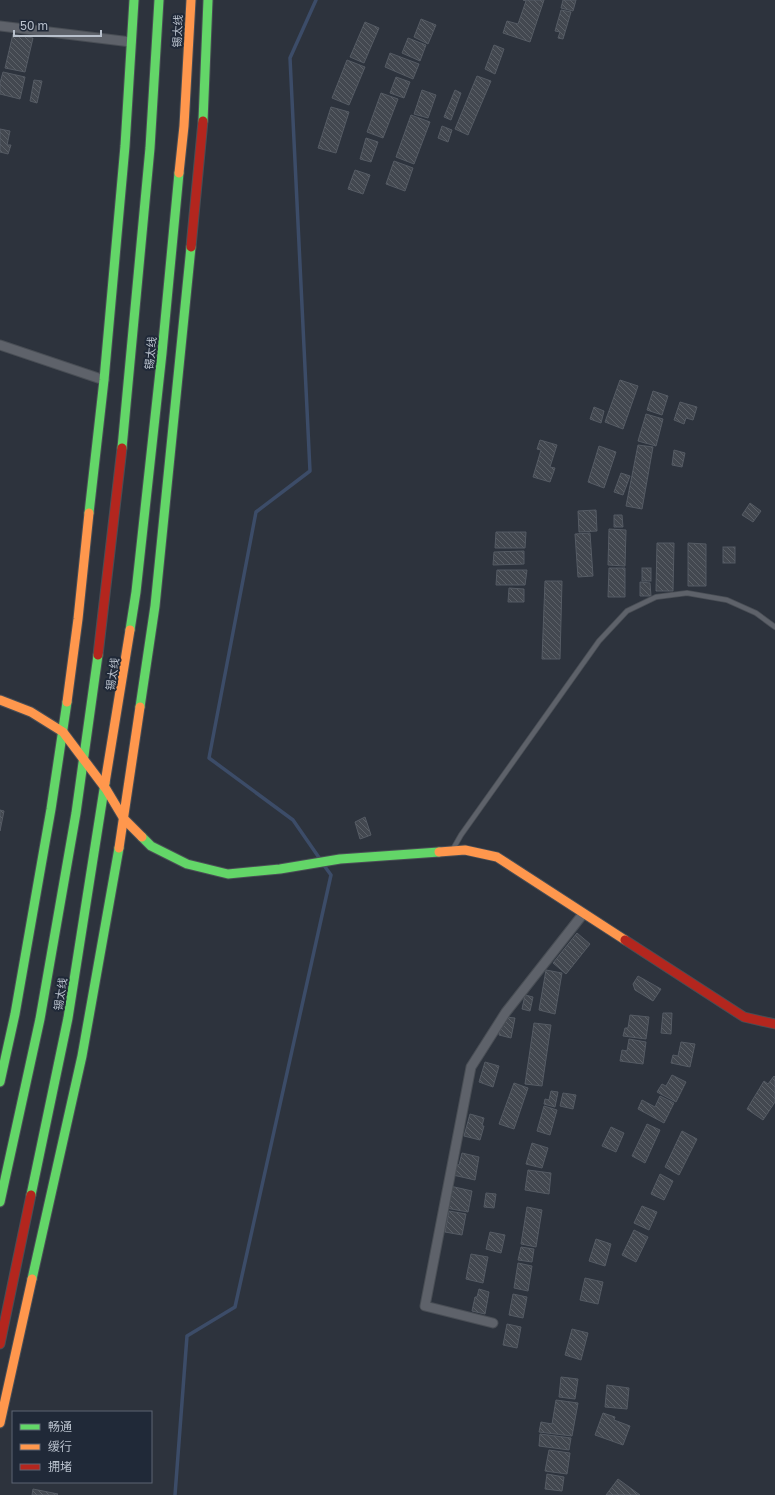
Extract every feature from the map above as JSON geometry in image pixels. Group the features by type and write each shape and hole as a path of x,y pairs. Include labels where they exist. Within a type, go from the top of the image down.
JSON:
{"main road":[{"path":"0,1082 15,1014 63,732 79,611 104,380 125,146 134,0"},
{"name":"锡太线","path":"0,1202 40,1019 76,813 103,622 129,382 150,148 159,0"},
{"name":"锡太线","path":"0,1344 68,1018 106,789 136,592 162,354 183,134 191,0"},
{"path":"0,1423 82,1056 124,819 155,606 202,137 208,0"},
{"path":"0,700 31,712 63,732 106,789 124,819 151,846 187,864 228,874 280,869 340,859 465,850 497,857 744,1017 775,1024"}],"street":[{"path":"0,26 131,42"},
{"path":"0,345 104,380"},
{"path":"493,1323 425,1306 471,1067 506,1012 583,914"}],"lane":[{"path":"451,852 461,835 599,641 627,611 656,597 687,593 727,600 756,613 775,627"}],"building":[{"path":"523,0 544,0 530,42 503,33 507,21 518,24 526,1"},
{"path":"563,0 576,0 573,11 561,8"},
{"path":"561,10 571,12 563,39 558,38 560,32 555,31"},
{"path":"421,19 436,25 428,44 414,37"},
{"path":"365,22 379,28 364,63 350,57"},
{"path":"13,34 33,38 25,72 5,68"},
{"path":"408,38 426,45 420,61 402,53"},
{"path":"494,45 504,49 495,74 485,69"},
{"path":"390,53 419,64 413,79 385,67"},
{"path":"347,60 365,67 349,105 332,98"},
{"path":"3,72 25,77 20,99 0,94 0,83"},
{"path":"477,76 491,81 468,135 455,129"},
{"path":"396,77 410,82 404,98 390,93"},
{"path":"34,80 42,81 37,103 30,101"},
{"path":"422,90 436,95 428,118 414,114"},
{"path":"455,90 461,93 451,120 444,117"},
{"path":"381,93 398,99 383,138 367,132"},
{"path":"331,107 349,112 336,153 318,148"},
{"path":"411,115 430,122 414,164 396,157"},
{"path":"442,126 452,130 448,142 438,138"},
{"path":"0,129 10,131 7,145 11,145 8,154 0,152"},
{"path":"366,138 378,142 371,162 360,159"},
{"path":"394,161 413,168 405,191 386,184"},
{"path":"355,170 370,175 363,194 348,189"},
{"path":"620,380 638,386 623,429 605,422"},
{"path":"653,391 668,396 662,415 647,410"},
{"path":"680,402 697,407 693,420 686,418 684,424 674,420"},
{"path":"594,407 604,411 601,423 590,419"},
{"path":"646,414 663,419 656,446 638,441"},
{"path":"540,440 557,445 550,467 555,468 550,482 533,477 541,450 537,449"},
{"path":"638,445 653,447 642,509 626,506"},
{"path":"599,446 616,452 604,488 588,482"},
{"path":"674,450 685,453 682,467 672,465"},
{"path":"621,473 630,476 623,495 614,492"},
{"path":"750,503 761,511 753,522 742,515"},
{"path":"596,510 597,531 579,532 578,511"},
{"path":"614,515 622,515 623,527 614,527"},
{"path":"609,529 626,530 625,566 608,565"},
{"path":"496,532 526,532 525,548 495,548"},
{"path":"590,533 593,576 578,577 575,534"},
{"path":"657,543 674,543 673,591 656,591"},
{"path":"688,543 706,544 706,586 688,586"},
{"path":"723,547 735,547 735,563 723,563"},
{"path":"524,551 524,564 493,565 494,552"},
{"path":"609,568 625,568 625,597 608,597"},
{"path":"642,568 651,568 651,581 642,581"},
{"path":"497,570 527,570 525,585 496,585"},
{"path":"545,581 562,581 560,659 542,659"},
{"path":"640,582 650,583 651,596 640,596"},
{"path":"509,588 524,589 524,602 508,602"},
{"path":"0,810 4,811 0,831"},
{"path":"365,817 371,835 360,839 355,822"},
{"path":"577,933 590,944 566,974 553,963"},
{"path":"546,970 562,973 555,1014 539,1010"},
{"path":"638,976 661,989 653,1001 635,990 633,984"},
{"path":"525,995 533,997 530,1011 522,1009"},
{"path":"663,1013 672,1013 671,1034 661,1033"},
{"path":"630,1015 649,1017 646,1039 623,1036 625,1028 628,1028"},
{"path":"506,1017 515,1018 511,1038 499,1035 501,1022"},
{"path":"534,1023 551,1025 542,1086 525,1084"},
{"path":"629,1039 646,1042 643,1064 620,1061 622,1050 627,1051"},
{"path":"681,1042 695,1044 690,1067 671,1063 673,1055 678,1056"},
{"path":"485,1062 499,1066 493,1087 479,1082"},
{"path":"672,1075 686,1082 676,1102 657,1092 662,1084 666,1086"},
{"path":"774,1076 775,1102 763,1120 747,1109 764,1081 768,1084"},
{"path":"514,1083 528,1088 514,1129 499,1124"},
{"path":"551,1091 558,1092 555,1107 544,1104 545,1099 549,1100"},
{"path":"563,1093 576,1095 573,1109 560,1106"},
{"path":"660,1096 674,1103 664,1123 638,1109 642,1100 655,1107"},
{"path":"544,1106 557,1110 550,1135 537,1131"},
{"path":"470,1114 484,1118 482,1126 484,1126 480,1140 464,1136"},
{"path":"647,1124 660,1130 645,1163 632,1156"},
{"path":"611,1127 624,1133 616,1152 602,1146"},
{"path":"682,1131 697,1139 679,1175 665,1167"},
{"path":"532,1143 548,1148 542,1168 526,1164"},
{"path":"462,1153 479,1157 475,1180 453,1175 455,1164 459,1165"},
{"path":"528,1170 551,1173 549,1194 525,1190"},
{"path":"660,1174 673,1181 664,1200 651,1194"},
{"path":"450,1186 472,1191 468,1212 446,1208"},
{"path":"486,1193 496,1194 494,1208 484,1207"},
{"path":"642,1206 657,1212 649,1230 634,1223"},
{"path":"527,1207 542,1210 536,1247 521,1244"},
{"path":"449,1211 466,1214 462,1235 445,1232"},
{"path":"634,1230 648,1237 636,1262 622,1255"},
{"path":"490,1232 505,1235 501,1253 486,1249"},
{"path":"596,1239 611,1244 605,1266 589,1261"},
{"path":"521,1247 534,1249 532,1262 518,1260"},
{"path":"471,1254 488,1257 483,1283 466,1279"},
{"path":"518,1263 532,1266 528,1291 514,1288"},
{"path":"585,1278 603,1282 598,1304 580,1300"},
{"path":"479,1289 489,1292 485,1314 472,1311 475,1297 477,1297"},
{"path":"513,1294 527,1297 523,1318 509,1315"},
{"path":"507,1324 521,1327 517,1348 503,1345"},
{"path":"572,1329 588,1333 581,1360 565,1355"},
{"path":"561,1377 578,1379 575,1399 559,1397"},
{"path":"607,1385 629,1388 627,1409 605,1407"},
{"path":"556,1400 578,1403 572,1436 539,1432 541,1422 552,1424"},
{"path":"603,1413 615,1417 614,1420 630,1426 623,1445 595,1435"},
{"path":"540,1434 571,1438 569,1450 539,1446"},
{"path":"549,1450 570,1453 567,1474 545,1471"},
{"path":"547,1474 564,1477 562,1491 545,1489"},
{"path":"618,1479 640,1495 606,1495"},
{"path":"33,1489 58,1494 32,1495"}],"waterway":[{"path":"316,0 290,58 310,471 256,512 209,758 293,820 320,859"},
{"path":"175,1495 187,1336 235,1307 331,875 323,864"}],"traffic: fast":[{"path":"89,513 104,380 125,146 134,0"},
{"path":"122,448 150,148 159,0"},
{"path":"203,121 208,0"},
{"path":"130,630 136,592 162,353 179,173"},
{"path":"140,707 155,606 191,247"},
{"path":"0,1202 40,1019 76,813 98,655"},
{"path":"0,1082 15,1014 51,809 67,702"},
{"path":"31,1195 68,1018 105,783"},
{"path":"142,837 151,846 187,864 228,874 280,869 340,859 439,852"},
{"path":"32,1279 82,1056 119,848"}],"traffic: slow":[{"path":"179,173 184,126 191,0"},
{"path":"67,702 78,619 89,513"},
{"path":"105,783 130,630"},
{"path":"0,700 31,712 63,732 106,789 124,819 142,837"},
{"path":"119,848 140,707"},
{"path":"439,852 465,850 497,857 625,940"},
{"path":"0,1423 32,1279"}],"traffic: jam":[{"path":"191,247 203,121"},
{"path":"98,655 122,448"},
{"path":"625,940 744,1017 775,1024"},
{"path":"0,1344 31,1195"}]}
